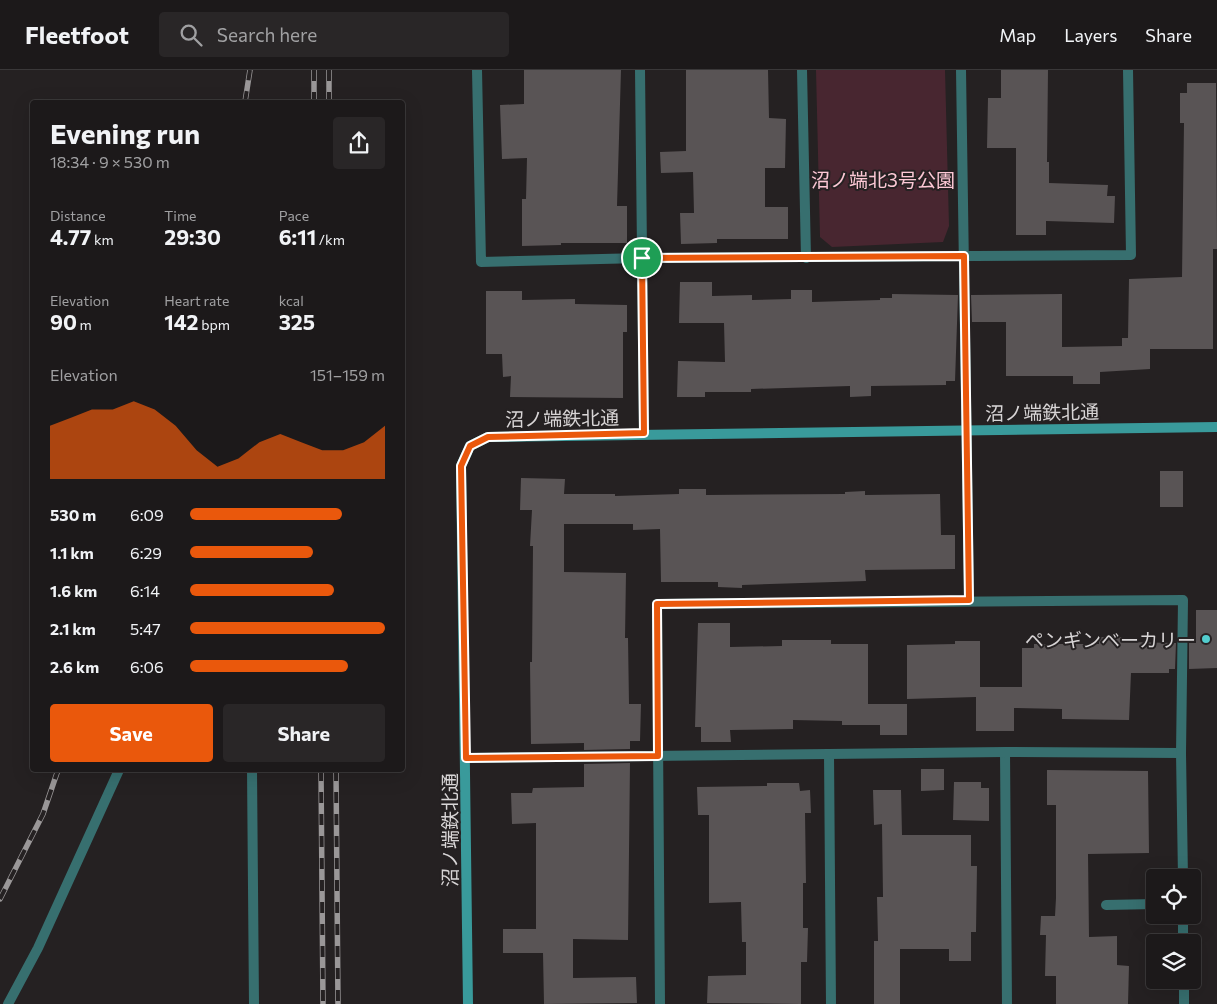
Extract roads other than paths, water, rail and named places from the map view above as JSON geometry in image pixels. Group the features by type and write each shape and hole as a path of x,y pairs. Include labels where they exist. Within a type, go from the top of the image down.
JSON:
{"street":[{"path":"478,70 481,262 642,258 1131,255 1128,70"},
{"path":"640,70 644,433"},
{"path":"802,70 806,258"},
{"path":"961,70 969,600"},
{"name":"沼ノ端鉄北通","path":"468,1004 461,466 470,446 488,437 644,433 1217,427"},
{"path":"660,1004 657,604 969,600 1184,600 1181,753 1183,869"},
{"path":"466,758 1005,752 1181,753"},
{"path":"1005,752 1007,1004"},
{"path":"829,754 831,1004"},
{"path":"8,1004 38,948 118,772"},
{"path":"252,772 254,1004"},
{"path":"1106,905 1146,904"},
{"path":"1184,989 1184,1004"}],"railway":[{"path":"245,100 250,70"},
{"path":"314,70 314,100"},
{"path":"329,70 329,100"},
{"path":"0,899 43,814 57,772"},
{"path":"321,772 323,1004"},
{"path":"336,772 338,1004"}],"place":[{"name":"ペンギンベーカリー","path":"1206,639"}],"park label":[{"name":"沼ノ端北3号公園","path":"883,179"}]}
